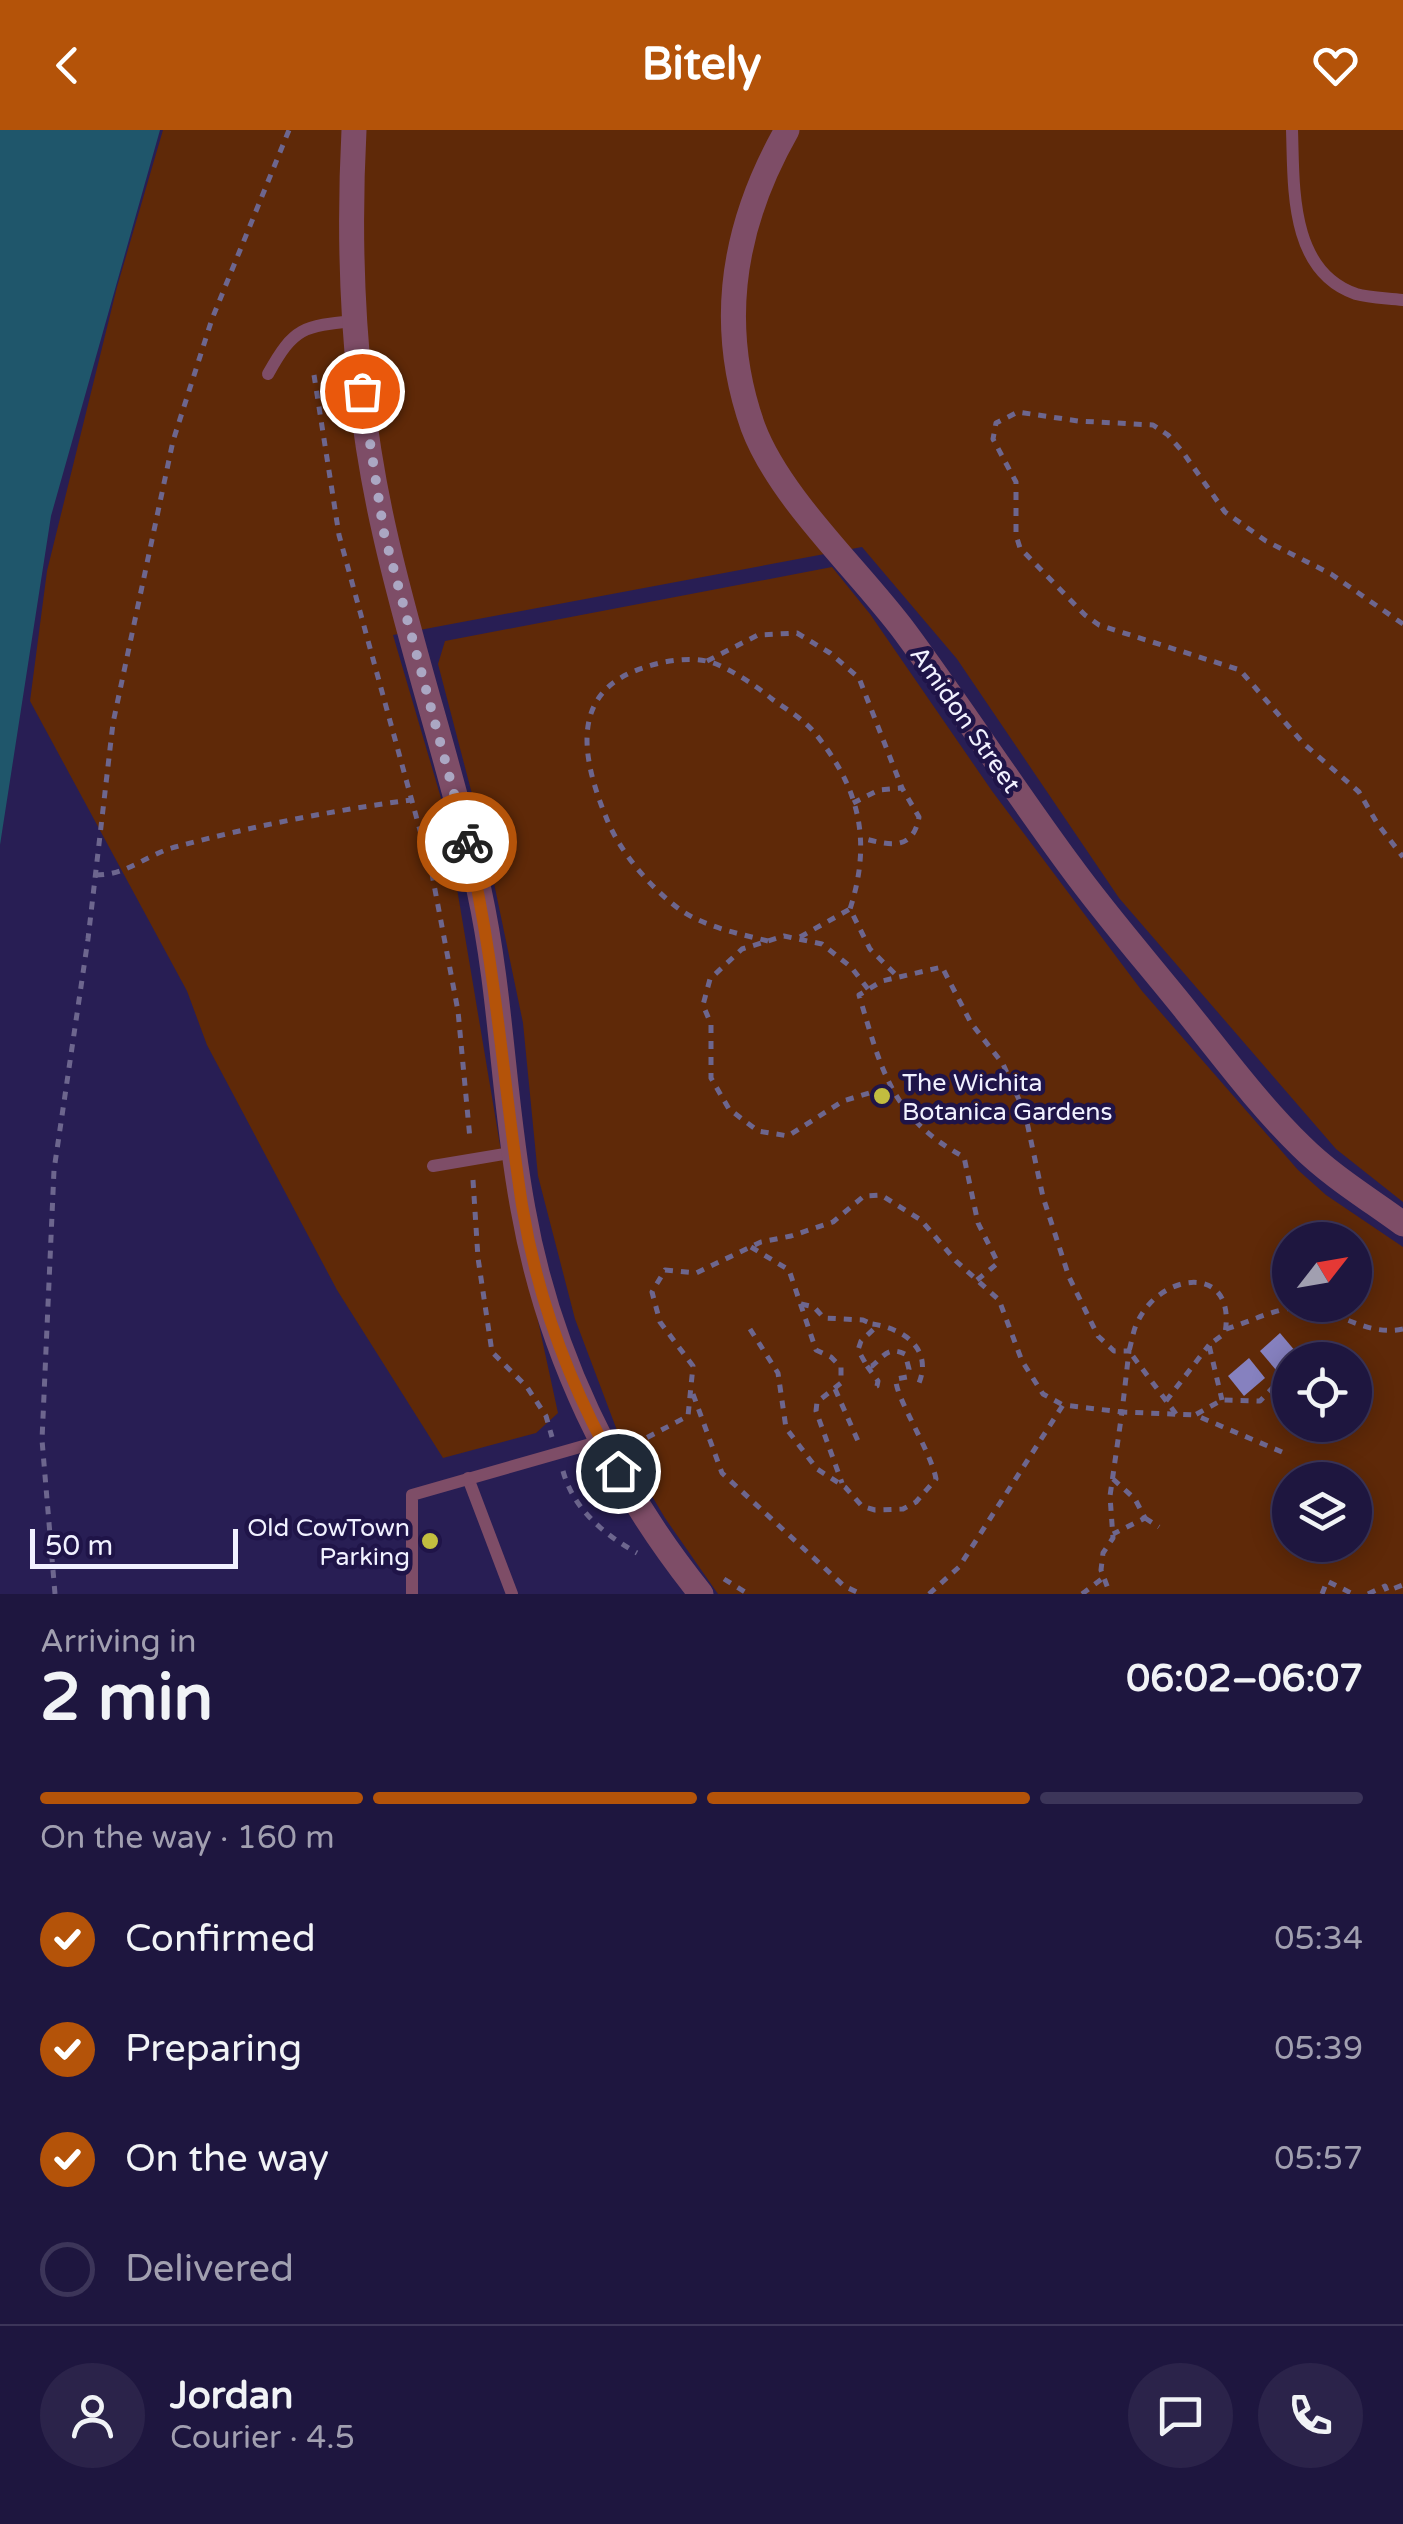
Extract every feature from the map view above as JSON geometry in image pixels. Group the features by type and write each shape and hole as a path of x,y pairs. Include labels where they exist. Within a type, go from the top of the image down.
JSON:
{"street":[{"path":"354,130 351,183 355,321 366,426 384,533 480,895 522,1207 538,1276 577,1390 612,1445 661,1541 711,1585"},
{"name":"Amidon Street","path":"788,130 753,200 738,248 733,300 742,388 754,428 771,463 904,631 1073,870 1246,1086 1303,1148 1403,1224"}],"lane":[{"path":"1292,130 1298,225 1313,258 1334,281 1356,294 1403,300"},
{"path":"268,374 287,339 316,324 355,321"},
{"path":"433,1166 516,1152"},
{"path":"412,1594 412,1495 558,1453 612,1445"},
{"path":"468,1478 512,1594"}],"path":[{"path":"55,1594 42,1440 54,1170 96,875 113,723 173,441 212,319 289,130"},
{"path":"314,374 338,535 432,874 458,1012 478,1258 492,1352 527,1387 546,1416 569,1494 590,1518 620,1544 643,1556 661,1541"},
{"path":"1403,624 1331,574 1266,541 1224,512 1182,451 1153,425 1018,412 996,423 992,439 1016,482 1016,535 1020,548 1085,615 1099,624 1240,670 1303,743 1359,792 1403,857"},
{"path":"768,941 729,931 682,911 615,840 600,802 586,747 592,704 620,674 663,662 707,661 758,635 797,632 859,678 902,788 919,817 916,832 891,846 862,838"},
{"path":"707,661 761,690 812,730 843,776 853,803 862,838 860,878 850,909 797,939"},
{"path":"853,803 879,790 902,788"},
{"path":"96,875 115,875 170,848 411,800"},
{"path":"850,909 870,950 898,977"},
{"path":"868,989 851,967 822,944 784,936 742,949 710,979 703,1005 711,1024 710,1078 729,1109 758,1130 788,1136 843,1101 889,1087"},
{"path":"977,1280 998,1263 978,1223 964,1157 932,1140 889,1087 859,995 882,980 942,968 972,1023 1004,1064 1025,1114 1043,1196 1069,1277 1098,1336 1114,1350 1129,1351 1176,1414"},
{"path":"612,1445 688,1416 693,1366 660,1322 652,1292 665,1270 696,1273 752,1247 832,1222 864,1196 881,1195 921,1220 956,1261 999,1300 1022,1361 1043,1394 1062,1406 1195,1415 1282,1452"},
{"path":"752,1247 789,1270 816,1350 832,1357 841,1367 843,1377 835,1389 817,1402 816,1411 843,1486"},
{"path":"1110,1594 1100,1570 1113,1534 1112,1478 1129,1351 1138,1321 1147,1307 1178,1284 1202,1282 1222,1296 1228,1312 1226,1329"},
{"path":"800,1304 814,1307 824,1318 863,1320 906,1334 923,1364 918,1382"},
{"path":"1166,1400 1226,1329 1276,1312 1306,1307 1371,1329 1403,1329"},
{"path":"871,1388 878,1381 858,1350 875,1328 872,1324"},
{"path":"750,1329 778,1373 786,1428 818,1469 843,1486 862,1506 875,1510 902,1509 916,1502 936,1478 933,1461 910,1410 896,1392 896,1379 907,1377 910,1369 904,1354 888,1350 872,1366 867,1366"},
{"path":"1208,1346 1222,1400"},
{"path":"1195,1415 1222,1400 1260,1401 1272,1388"},
{"path":"835,1389 858,1441"},
{"path":"692,1392 722,1473 844,1586 862,1594"},
{"path":"929,1594 959,1568 1062,1406"},
{"path":"1112,1478 1135,1498 1144,1518 1159,1526"},
{"path":"1113,1534 1144,1518"},
{"path":"1082,1594 1103,1578"},
{"path":"1322,1594 1328,1582 1353,1594"},
{"path":"711,1585 748,1594"},
{"path":"1368,1594 1386,1586 1387,1591 1403,1585"}],"shaded area":[{"path":"163,130 1403,130 1403,1202 1336,1149 1119,898 957,659 862,547 393,635 443,805 500,1145 558,1413 536,1433 443,1458 337,1290 207,1045 187,991 30,701 47,571 117,287"},
{"name":"The Wichita Botanica Gardens","path":"832,567 870,614 992,791 1142,991 1298,1170 1366,1222 1272,1222 1272,1322 1372,1322 1372,1226 1403,1247 1403,1594 718,1594 665,1518 624,1449 575,1319 538,1176 523,1023 489,859 438,664 445,641"}],"water":[{"path":"0,130 160,130 51,516 0,845"}],"building":[{"path":"1280,1333 1288,1342 1272,1342 1272,1365 1260,1351"},
{"path":"1249,1358 1265,1378 1244,1396 1228,1376"}],"way so far":[{"path":"362,391 384,533 467,842"}],"place":[{"name":"The Wichita Botanica Gardens","path":"882,1096"},
{"name":"Old CowTown Parking","path":"430,1541"}],"route":[{"path":"467,842 495,985 522,1207 538,1276 577,1390 618,1471"}]}
